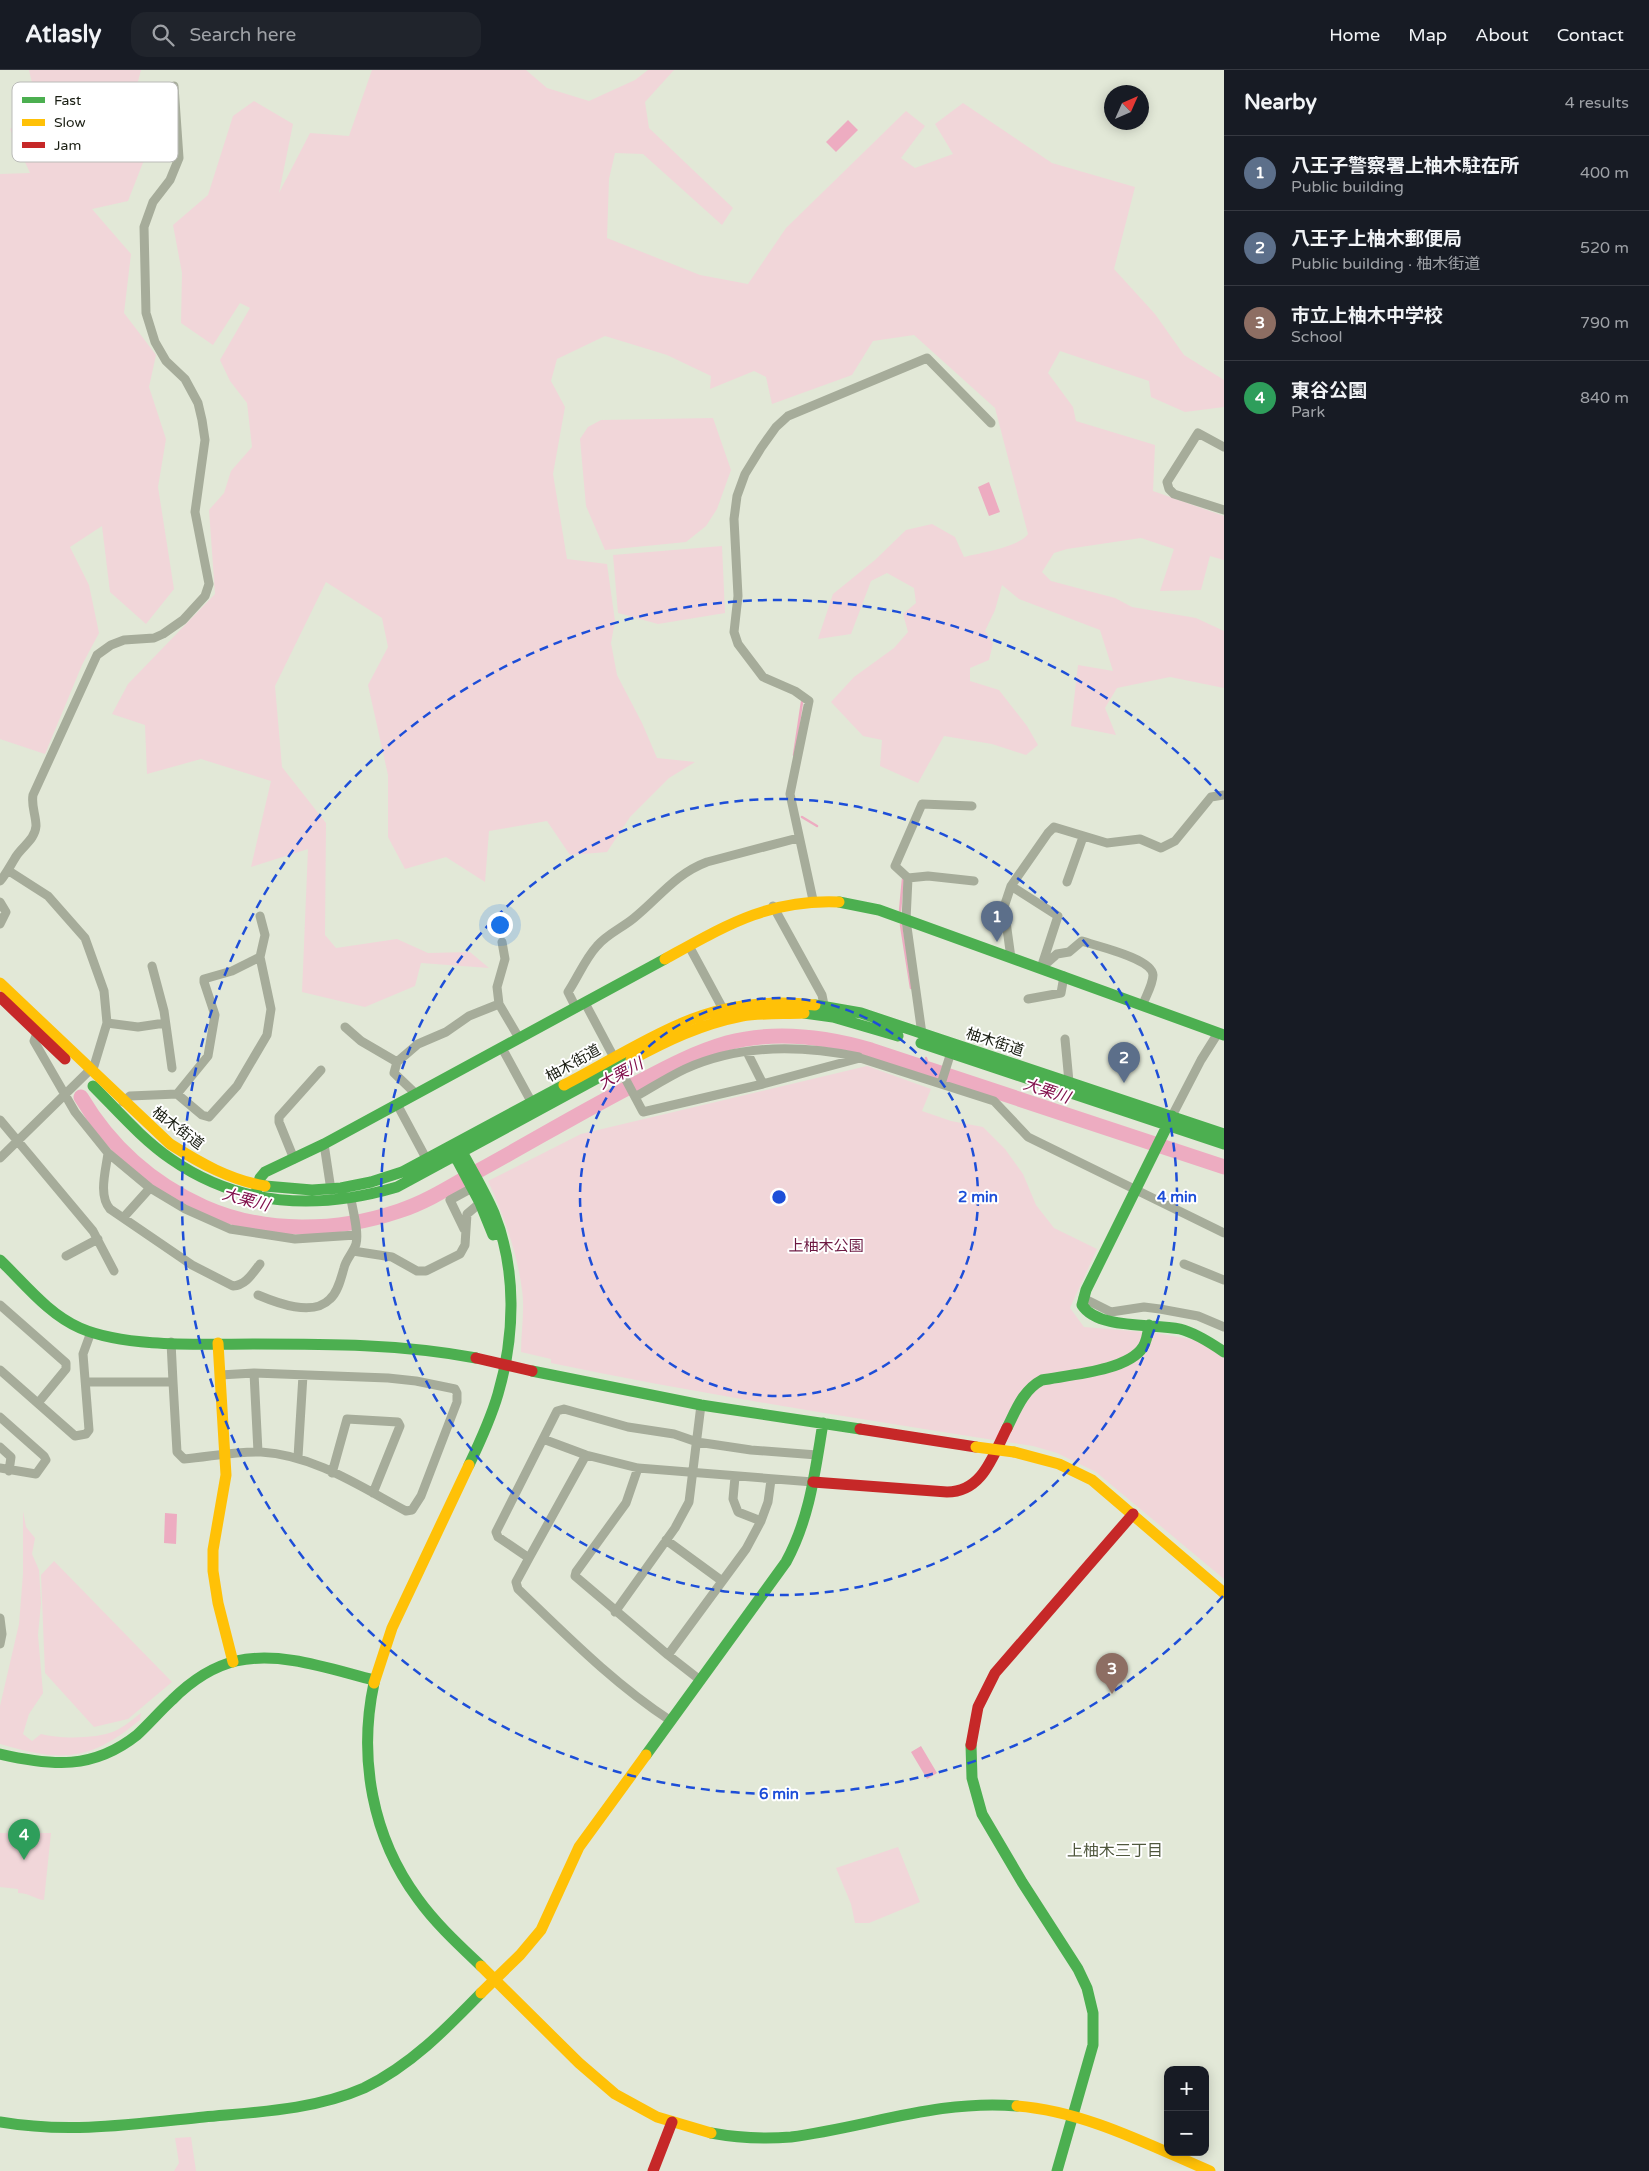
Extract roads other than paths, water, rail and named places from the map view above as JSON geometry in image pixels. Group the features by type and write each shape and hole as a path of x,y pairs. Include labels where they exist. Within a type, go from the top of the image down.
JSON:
{"street":[{"path":"178,144 178,160"},
{"path":"0,881 9,871 18,854 34,835 36,824 32,802 33,795 97,655 111,645 124,640 154,638 176,625 205,596 209,584 196,512 196,496 205,440 202,420 198,403 185,379 166,362 155,342 146,313 144,227 153,202 170,180 177,162"},
{"path":"813,900 798,838 790,794 809,701 795,691 763,677 738,644 734,632 738,596 734,519 737,496 745,474 776,427 788,416 927,358 992,423"},
{"path":"1224,447 1198,433 1167,482 1169,489 1174,494 1224,510"},
{"path":"1011,958 1004,907 1011,886 1054,827 1107,843 1140,839 1161,848 1169,846 1175,841 1211,797 1224,795"},
{"path":"972,806 922,804 895,866 908,878 928,876 974,881"},
{"path":"1067,882 1083,837"},
{"path":"798,838 707,862 696,866 669,884 635,918 608,935 593,951 568,992 580,1005 616,1063 642,1112 763,1084 860,1058"},
{"path":"0,1158 67,1094 96,1061 107,1023 104,991 86,938 48,896 9,871"},
{"path":"908,878 906,920 922,1034"},
{"path":"1011,886 1058,916 1041,968"},
{"path":"256,1191 262,1174 267,1169 294,1159 324,1144 741,918 773,906 813,900 855,904 906,920 1143,1004 1221,1034 1201,1060 1154,1151 1082,1298 1082,1306 1084,1310 1094,1317 1104,1320 1189,1331 1207,1340 1224,1352"},
{"path":"0,902 6,912 0,924"},
{"path":"773,906 822,995 824,1005"},
{"path":"123,1102 130,1096 177,1094 202,1115 209,1117 237,1086 267,1034 271,1008 260,957 265,935 260,916"},
{"path":"1041,968 1057,954 1069,952 1082,941 1130,956 1150,968 1153,972 1153,978 1143,1004"},
{"path":"502,942 505,959 497,986 499,1004 519,1038"},
{"path":"689,946 723,1009"},
{"path":"177,1094 208,1056 215,1015 204,979 232,971 260,957"},
{"path":"152,966 165,1023 172,1068"},
{"path":"1028,999 1061,993 1064,976"},
{"name":"柚木街道","path":"0,983 84,1076 123,1102 156,1133 184,1154 256,1191 331,1190 380,1180 427,1160 457,1151 532,1103 672,1038 727,1019 760,1014 805,1013 833,1017 1170,1120 1224,1134"},
{"name":"柚木街道","path":"0,997 153,1144 172,1159 211,1181 293,1201 351,1199 372,1196 396,1187 616,1063 679,1024 723,1009 777,1002 824,1005 861,1013 922,1034 951,1054 1069,1082 1170,1120 1224,1144"},
{"path":"416,1094 394,1073 397,1062 424,1040 446,1032 469,1016 499,1004"},
{"path":"107,1023 138,1027 165,1023"},
{"path":"345,1027 361,1041 397,1062"},
{"path":"37,1033 34,1041 67,1094 75,1112 108,1153 150,1188 185,1208 230,1229 295,1239 326,1238 356,1233"},
{"path":"1065,1039 1069,1082"},
{"path":"502,1048 532,1103"},
{"path":"634,1095 686,1069 712,1060 746,1052 800,1048 860,1058 994,1101 1028,1137 1224,1233"},
{"path":"746,1052 763,1084"},
{"path":"941,1083 951,1054"},
{"path":"294,1159 279,1122 279,1117 321,1070"},
{"path":"397,1104 427,1160"},
{"path":"0,1120 98,1240 114,1271"},
{"path":"324,1144 331,1190"},
{"path":"457,1151 466,1167 492,1230 508,1278"},
{"path":"108,1153 103,1194 105,1203 124,1218 192,1264 233,1286 245,1282 260,1264"},
{"path":"464,1230 450,1200 473,1184"},
{"path":"473,1184 498,1224 507,1254 511,1306 510,1340 504,1374 496,1404 394,1624 374,1680 368,1720 367,1761 374,1805 384,1837 401,1872 418,1898 448,1933 564,2047 615,2094 672,2122 704,2132 738,2137 788,2137 959,2105 996,2103 1033,2106 1074,2115 1210,2171"},
{"path":"124,1218 150,1188"},
{"path":"258,1295 272,1301 311,1308 324,1304 332,1298 340,1282 346,1260 356,1243 351,1199"},
{"path":"353,1251 392,1257 417,1271 426,1271 460,1254 465,1245 464,1230 467,1214 480,1203"},
{"path":"66,1256 98,1240"},
{"path":"0,1260 54,1312 69,1322 90,1332 124,1340 418,1348 476,1358 702,1405 1014,1452 1044,1459 1074,1470 1092,1480 1224,1593"},
{"path":"1184,1264 1224,1280"},
{"path":"1082,1298 1111,1312 1144,1307 1160,1309 1198,1316 1224,1327"},
{"path":"0,1305 66,1363 66,1369 38,1403"},
{"path":"543,1439 586,1455 638,1468 771,1480 959,1492 969,1488 984,1473 1025,1393 1034,1384 1042,1380 1124,1363 1136,1355 1144,1346 1149,1325"},
{"path":"0,1370 75,1436 86,1434 89,1430 83,1354 90,1332"},
{"path":"171,1342 177,1452 184,1459 258,1452 298,1457 373,1493 406,1512 412,1510 421,1496 457,1402 456,1391 416,1380 303,1374 254,1373 220,1375"},
{"path":"218,1343 225,1456 225,1491 213,1550 213,1571 218,1603 233,1662"},
{"path":"254,1373 258,1452"},
{"path":"298,1457 303,1374"},
{"path":"86,1382 172,1382"},
{"path":"615,1612 666,1540 690,1502 702,1405"},
{"path":"529,1558 498,1538 496,1532 557,1411 564,1410 628,1427 674,1434 697,1442 751,1450 817,1455"},
{"path":"0,1418 44,1456 46,1460 36,1474 5,1470 12,1457 0,1447"},
{"path":"332,1473 347,1419 398,1422 400,1426 373,1493"},
{"path":"0,2122 42,2128 80,2130 316,2102 342,2096 369,2086 404,2065 426,2048 496,1979 542,1930 554,1908 570,1863 579,1848 793,1552 806,1523 823,1423"},
{"path":"586,1455 516,1582 518,1589 586,1654 625,1687 671,1721"},
{"path":"638,1468 626,1503 575,1576 615,1612 700,1680"},
{"path":"734,1477 733,1499 738,1512 761,1521"},
{"path":"668,1655 746,1549 761,1521 768,1502 771,1480"},
{"path":"1057,2171 1094,2045 1094,2026 1090,1999 1078,1969 1012,1866 982,1814 972,1778 971,1738 978,1707 995,1673 1133,1514"},
{"path":"666,1540 722,1581"},
{"path":"0,1618 0,1644"},
{"path":"0,1754 42,1764 84,1761 100,1756 122,1745 137,1734 191,1682 208,1672 233,1662 253,1658 280,1659 374,1680"},
{"path":"653,2171 672,2122"}],"waterway":[{"path":"794,755 802,702"},
{"path":"802,817 817,826"},
{"path":"900,911 903,879"},
{"path":"901,925 911,988"},
{"name":"大栗川","path":"81,1097 92,1115 119,1147 149,1175 166,1187 204,1207 227,1216 276,1226 301,1227 351,1223 375,1218 420,1203 672,1065 727,1043 763,1037 799,1036 817,1038 871,1050 1224,1167"},
{"path":"926,1058 929,1069"}],"place":[{"name":"八王子警察署上柚木駐在所","path":"997,942"},
{"name":"八王子上柚木郵便局","path":"1124,1083"},
{"name":"市立上柚木中学校","path":"1112,1694"},
{"name":"東谷公園","path":"24,1860"}],"district":[{"name":"上柚木三丁目","path":"1115,1850"}],"park label":[{"name":"上柚木公園","path":"826,1246"}]}
